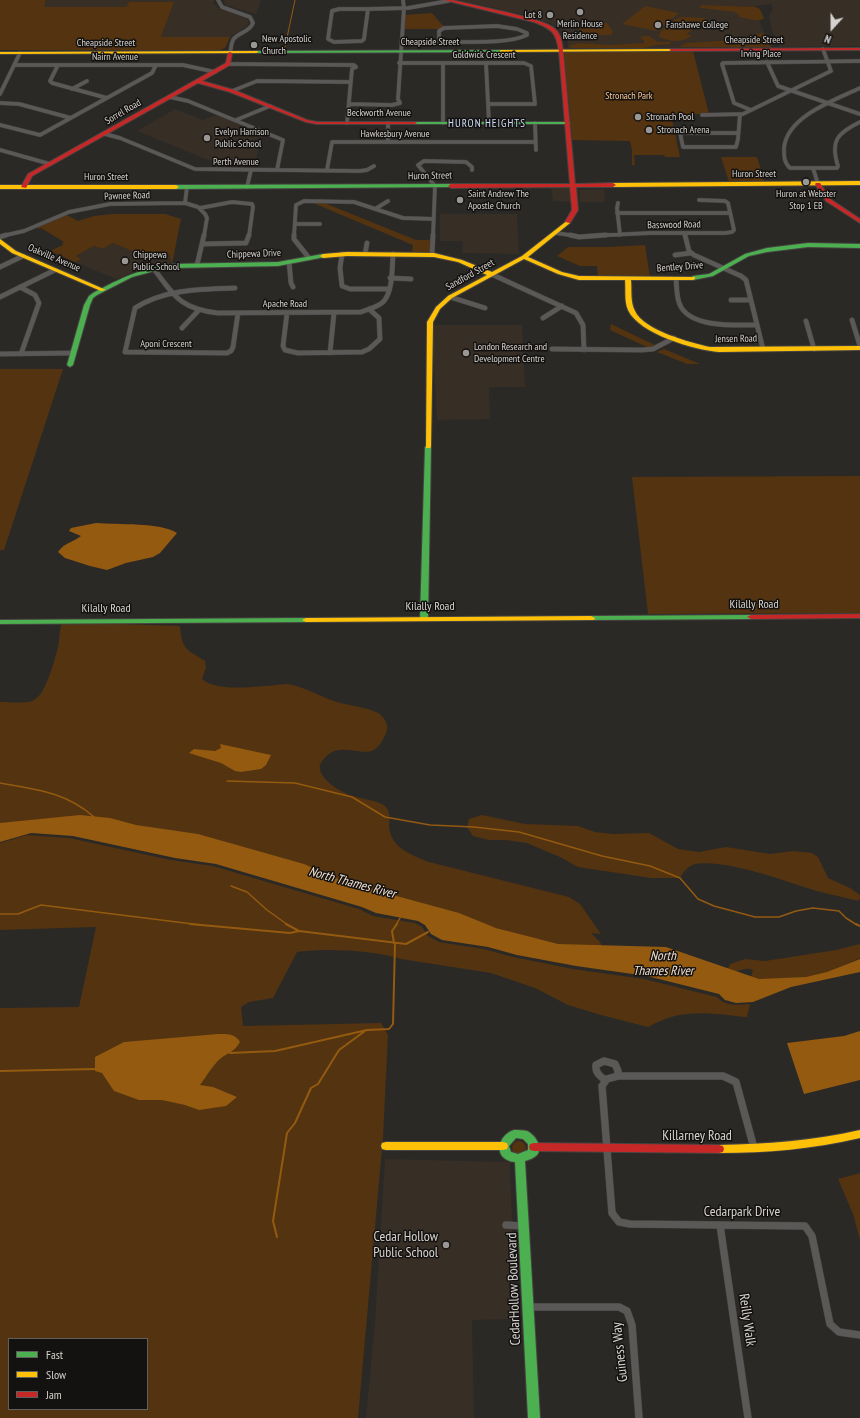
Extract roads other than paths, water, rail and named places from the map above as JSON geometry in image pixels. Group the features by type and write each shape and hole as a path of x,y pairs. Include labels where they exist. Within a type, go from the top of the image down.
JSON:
{"street":[{"path":"218,0 222,7 250,17 253,23 250,29 237,35 233,40 228,64 356,66 352,69 346,123"},
{"path":"349,104 392,105 400,103 398,99 399,63 404,8 403,0"},
{"path":"368,8 364,39 362,41 334,42 328,39 332,11 339,9 368,8 404,8 431,6 447,0"},
{"name":"Sandford Street","path":"424,619 430,322 438,308 450,297 524,257 568,224 575,210 574,184 560,38 557,33 546,25 534,21 447,0"},
{"path":"401,42 439,42 487,41 522,38 527,35 527,33 507,26 444,28 439,30 439,42"},
{"name":"Cheapside Street","path":"0,52 230,53 860,49"},
{"path":"702,115 740,114 792,91 831,71 823,50"},
{"path":"0,94 20,53"},
{"name":"Irving Place","path":"751,110 734,103 722,64 729,62 860,61"},
{"path":"767,62 776,84 792,91 860,114"},
{"name":"Goldwick Crescent","path":"399,63 524,63 531,66 534,101 536,103 531,105 489,104"},
{"path":"442,123 443,63"},
{"path":"486,63 489,123"},
{"name":"Sorrel Road","path":"24,187 30,175 228,64"},
{"name":"Nairn Avenue","path":"14,65 183,65 215,72"},
{"path":"58,65 50,81 52,83 107,98"},
{"path":"0,125 40,135 152,73 156,65"},
{"path":"72,88 88,81"},
{"name":"Beckworth Avenue","path":"198,81 232,90 312,122 568,123"},
{"path":"232,90 257,81 351,82"},
{"path":"860,88 800,119 789,130 783,147 788,168 837,168 838,166 832,150 835,140 846,129 860,122"},
{"path":"170,97 188,101 282,140 277,170"},
{"path":"0,103 18,104 71,118"},
{"path":"236,120 270,106"},
{"path":"737,133 680,133 683,147 736,147 739,140 737,133 737,122 740,114"},
{"path":"388,123 388,142"},
{"path":"535,123 536,150"},
{"name":"Perth Avenue","path":"105,134 120,138 195,169 367,170 374,166"},
{"name":"Hawkesbury Avenue","path":"327,170 332,142 535,142"},
{"path":"0,150 50,164"},
{"path":"0,155 7,152"},
{"path":"432,255 435,186 418,167 420,163 424,161 466,162 472,167 472,170"},
{"path":"813,168 818,184 828,200 856,216 860,221"},
{"path":"247,187 251,170"},
{"name":"Huron Street","path":"0,187 860,183"},
{"path":"185,203 187,187"},
{"path":"617,213 730,213 728,203 725,201 699,200"},
{"path":"309,258 294,239 296,205 304,201 354,202 403,218 434,219"},
{"path":"375,209 388,202"},
{"name":"Pawnee Road","path":"0,236 24,231 69,212 96,205 185,203 200,208"},
{"path":"200,208 226,203 247,203 252,204 253,207 248,241 246,243 203,244"},
{"path":"618,203 617,213 620,235"},
{"path":"197,265 203,244 207,218 206,214 200,208"},
{"name":"Basswood Road","path":"556,233 578,237 732,232 734,230 730,213"},
{"path":"294,224 320,224"},
{"path":"684,233 687,246 691,253 704,261 741,276 746,280 763,349"},
{"name":"Oakville Avenue","path":"0,241 5,246 23,256 103,290"},
{"path":"365,254 367,243"},
{"name":"Bentley Drive","path":"524,257 570,276 676,279 704,277 747,255 778,248 808,245 860,246"},
{"path":"675,255 691,253"},
{"path":"342,254 340,268 342,286 350,289 389,289"},
{"name":"Chippewa Drive","path":"70,365 87,304 91,297 130,276 154,269 172,266 197,265 263,265 342,254 393,254 432,255 454,259 491,274"},
{"name":"Apache Road","path":"154,269 181,303 198,311 238,313 361,312 383,302 388,297 393,254"},
{"path":"0,267 23,256"},
{"path":"289,262 291,283 293,287"},
{"path":"0,297 55,270"},
{"path":"491,274 562,306 581,317 584,350"},
{"path":"390,278 411,279"},
{"name":"Jensen Road","path":"628,278 631,310 634,315 646,325 674,338 707,350 860,347"},
{"path":"676,279 680,305 688,314 706,322 716,324 757,325"},
{"path":"20,287 34,294 38,298 39,303 21,354"},
{"path":"173,294 202,289 235,288"},
{"name":"Aponi Crescent","path":"173,294 147,300 135,308 126,352 227,353 231,351 233,347 238,313"},
{"path":"450,297 485,308"},
{"path":"731,300 750,300"},
{"path":"543,318 562,306"},
{"path":"287,313 283,346 285,350 298,353 362,352 379,342 380,339 379,318 369,309"},
{"path":"182,328 198,311"},
{"path":"330,353 334,313"},
{"path":"852,320 860,347"},
{"path":"806,321 814,349"},
{"path":"552,349 653,349 674,338"},
{"path":"0,354 73,353"},
{"name":"Kilally Road","path":"0,622 860,616"},
{"path":"605,1080 596,1070 596,1065 600,1062 607,1060 614,1063 618,1069 618,1076"},
{"path":"608,1149 602,1086 605,1080 610,1077 618,1076 723,1076 730,1078 736,1082 754,1148"},
{"path":"519,1134 528,1137 534,1147 530,1156 520,1160 509,1157 503,1146 509,1136 519,1134"},
{"name":"Killarney Road","path":"534,1147 608,1149 754,1148 805,1145 842,1140 860,1134"},
{"path":"386,1146 503,1146"},
{"name":"Cedarpark Drive","path":"608,1149 612,1213 619,1222 630,1224 805,1226 812,1236 830,1324 834,1330 846,1334 860,1335"},
{"name":"CedarHollow Boulevard","path":"520,1160 525,1226 532,1403 534,1418"},
{"path":"506,1225 525,1226"},
{"name":"Reilly Walk","path":"720,1225 748,1418"},
{"name":"Guiness Way","path":"528,1307 619,1307 627,1311 632,1325 639,1418"}],"water":[{"path":"96,523 160,527 170,529 177,533 160,553 153,557 126,563 107,570 65,558 58,552 63,546 81,536 69,531 71,528"},
{"path":"220,744 271,755 266,765 261,769 241,772 235,771 221,763 189,753 194,749 215,751 221,748"},
{"name":"North Thames River","path":"80,815 110,818 136,825 198,834 304,864 345,882 459,913 496,928 558,944 666,947 759,979 806,977 827,972 860,959 860,972 791,987 753,1002 736,1003 725,1000 719,994 647,976 576,966 517,955 488,947 442,940 431,934 425,925 418,921 376,913 362,907 216,864 175,858 73,836 31,833 0,842 0,823"},
{"path":"860,1031 860,1080 804,1094 787,1043 844,1036"},
{"path":"227,1034 236,1037 240,1042 238,1046 217,1062 200,1085 213,1087 237,1097 226,1106 199,1110 162,1100 139,1100 114,1091 102,1073 95,1071 95,1057 124,1042"}],"waterway":[{"path":"285,47 295,0"},
{"path":"227,781 295,783 352,797 385,817 430,825 474,827 519,832 602,856 650,866 680,878 698,899 714,906 755,917 779,917 796,911 813,908 839,911 846,918 857,925"},
{"path":"0,783 50,793 72,802 94,817"},
{"path":"231,886 247,892 267,910 288,925"},
{"path":"0,914 18,914 41,905 201,925"},
{"path":"396,925 400,918"},
{"path":"190,924 201,925"},
{"path":"286,924 299,931"},
{"path":"394,943 392,931 397,924"},
{"path":"856,924 860,926"},
{"path":"201,925 290,933 299,931"},
{"path":"299,931 394,943"},
{"path":"394,943 406,944 428,932"},
{"path":"230,1053 275,1051 367,1030 389,1029 393,1024 395,943"},
{"path":"277,1237 273,1221 287,1133 295,1123 311,1088 318,1084 339,1050 365,1031"},
{"path":"0,1071 96,1069"}],"place":[{"name":"Merlin House Residence","path":"580,12"},
{"name":"Lot 8","path":"550,15"},
{"name":"Fanshawe College","path":"658,25"},
{"name":"New Apostolic Church","path":"254,45"},
{"name":"Stronach Pool","path":"638,117"},
{"name":"Stronach Arena","path":"649,130"},
{"name":"Evelyn Harrison Public School","path":"207,138"},
{"name":"Huron at Webster Stop 1 EB","path":"806,182"},
{"name":"Saint Andrew The Apostle Church","path":"460,200"},
{"name":"Chippewa Public School","path":"125,261"},
{"name":"London Research and Development Centre","path":"466,353"},
{"name":"Cedar Hollow Public School","path":"446,1245"}],"district":[{"name":"HURON HEIGHTS","path":"487,124"}],"park label":[{"name":"Stronach Park","path":"629,96"}]}
